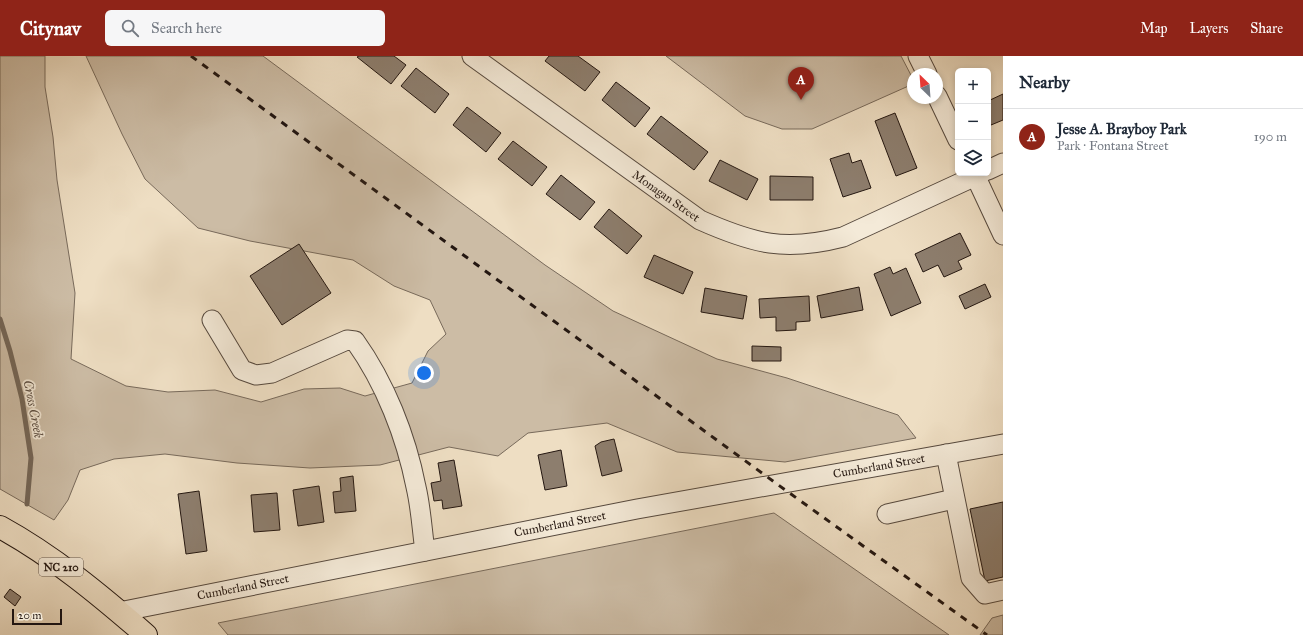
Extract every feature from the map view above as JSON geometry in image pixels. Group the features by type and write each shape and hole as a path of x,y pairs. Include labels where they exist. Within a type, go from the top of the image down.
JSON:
{"main road":[{"name":"NC 210","path":"0,527 23,540 69,572 146,635"}],"street":[{"name":"Monagan Street","path":"472,56 700,220 731,234 753,240 776,244 798,245 843,237 974,176"},
{"path":"918,56 924,68"},
{"path":"941,104 955,134"},
{"name":"Monagan Street","path":"991,168 1003,163"},
{"path":"981,176 1003,235"},
{"path":"212,320 242,370 256,374 272,373 347,340 355,341 370,363 404,439 416,488 425,551"},
{"name":"Cumberland Street","path":"119,612 637,509 1003,444"},
{"path":"946,454 970,578 986,594 1003,590"},
{"path":"887,514 954,499"}],"shaded area":[{"path":"0,56 45,56 45,87 53,137 57,180 75,293 71,359 126,386 168,392 215,390 261,402 304,389 340,388 365,396 412,383 428,351 446,334 430,300 394,286 353,260 250,241 198,228 145,179 122,134 86,56 263,56 545,265 613,311 717,359 787,378 898,415 916,438 785,462 677,452 607,423 528,433 498,456 449,447 380,465 310,468 237,463 165,454 114,459 80,470 68,500 54,520 0,489"},
{"path":"666,56 901,56 907,68 907,87 812,129 782,129 745,116"},
{"path":"774,513 949,635 228,635 218,623"},
{"path":"1003,615 1003,635 980,635 992,618"}],"building":[{"path":"394,56 406,65 391,84 357,57"},
{"path":"549,56 578,56 600,72 585,91 545,61"},
{"path":"416,68 449,94 435,113 401,86"},
{"path":"616,82 650,108 635,127 602,100"},
{"path":"1003,94 1003,120 991,125 991,104 991,100"},
{"path":"467,107 501,133 486,152 453,125"},
{"path":"895,113 917,168 896,176 875,121"},
{"path":"661,116 708,152 694,170 647,134"},
{"path":"513,141 547,167 532,186 498,159"},
{"path":"849,153 852,163 861,160 871,188 843,197 830,159"},
{"path":"720,160 758,179 747,200 709,181"},
{"path":"561,175 595,202 580,220 546,194"},
{"path":"770,176 813,177 813,200 770,200"},
{"path":"609,209 642,236 627,254 594,227"},
{"path":"960,233 971,255 958,261 962,269 944,277 938,265 923,272 915,254"},
{"path":"299,244 331,293 282,325 250,276"},
{"path":"654,255 693,272 683,294 644,277"},
{"path":"890,267 893,274 906,268 921,303 891,316 874,274"},
{"path":"985,284 991,297 965,309 959,296"},
{"path":"859,287 863,310 821,318 817,296"},
{"path":"705,288 747,296 743,319 701,312"},
{"path":"809,296 810,321 796,322 796,330 776,331 776,317 760,318 759,299"},
{"path":"752,346 781,347 781,361 752,361"},
{"path":"614,439 622,471 602,476 595,446 601,442"},
{"path":"561,450 567,486 545,490 538,455"},
{"path":"454,460 462,506 443,509 442,500 434,501 431,483 441,481 438,463"},
{"path":"353,476 356,511 335,513 333,492 341,491 340,478"},
{"path":"319,486 324,522 298,526 293,490"},
{"path":"199,491 207,551 186,554 178,494"},
{"path":"277,493 280,530 254,532 251,495"},
{"path":"1003,502 1003,577 985,581 970,509"},
{"path":"10,589 21,597 15,606 4,597"}],"waterway":[{"name":"Cross Creek","path":"0,319 22,399 31,458 27,504"}],"railway":[{"path":"191,56 777,484 987,635"}],"place":[{"name":"Jesse A. Brayboy Park","path":"801,100"}]}
